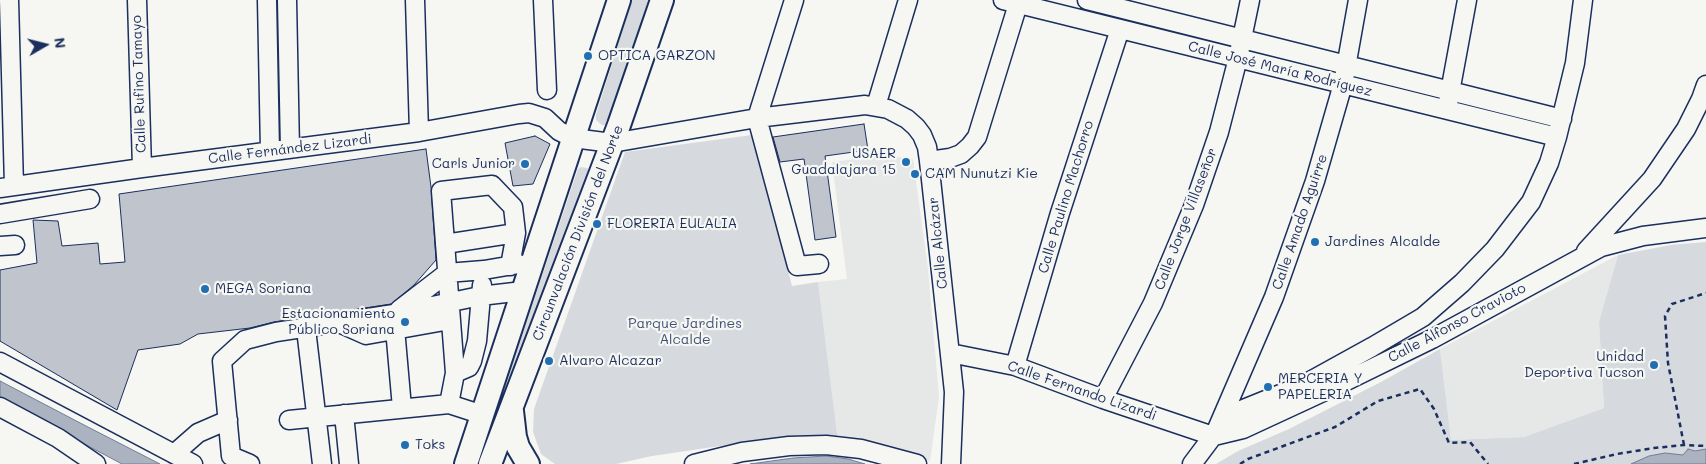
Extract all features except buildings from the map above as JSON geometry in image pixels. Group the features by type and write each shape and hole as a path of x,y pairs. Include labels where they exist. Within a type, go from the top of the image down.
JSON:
{"main road":[{"name":"Circunvalación División del Norte","path":"470,454 619,0"},
{"name":"Circunvalación División del Norte","path":"490,464 612,144 662,0"},
{"path":"512,406 512,427 518,447 528,464"},
{"path":"456,464 470,454"}],"street":[{"path":"7,187 9,0"},
{"name":"Calle Rufino Tamayo","path":"137,0 142,168"},
{"path":"266,0 270,151"},
{"path":"287,0 290,149"},
{"path":"415,0 418,132"},
{"path":"542,0 547,90"},
{"path":"794,0 757,118 797,266 819,264"},
{"path":"876,106 908,0"},
{"name":"Calle Jorge Villaseñor","path":"1103,399 1153,303 1192,212 1219,132 1243,40 1250,0"},
{"name":"Calle Amado Aguirre","path":"1213,436 1288,262 1315,181 1343,84 1358,0"},
{"path":"1447,110 1467,0"},
{"path":"1192,464 1213,436 1241,410 1305,384 1423,317 1481,266 1530,202 1549,163 1575,64 1583,0"},
{"path":"1093,22 1095,1"},
{"name":"Calle José María Rodríguez","path":"1095,1 1243,40 1562,119"},
{"path":"929,161 950,158 961,154 977,137 1010,2"},
{"name":"Calle José María Rodríguez","path":"1010,2 1557,137"},
{"name":"Calle Paulino Machorro","path":"1015,366 1060,213 1120,29"},
{"path":"1580,257 1652,179 1686,129 1704,95"},
{"name":"Calle Alcázar","path":"573,138 612,144 757,118 865,105 876,106 898,113 916,127 922,135 929,161 950,353 954,392 951,464"},
{"name":"Calle Fernández Lizardi","path":"7,187 418,132 529,113 545,118 559,131 573,138"},
{"path":"449,404 455,373 441,191 492,185 513,207 516,233 510,266"},
{"path":"0,214 90,199"},
{"name":"Calle Alfonso Cravioto","path":"1213,436 1243,429 1347,381 1601,247 1643,236 1706,228"},
{"path":"445,244 516,233"},
{"path":"250,464 231,456 222,361 245,340 276,332 339,323 366,335 394,321 447,273 484,270 533,262"},
{"path":"455,373 469,367 478,341 480,296 484,270"},
{"path":"394,321 449,311 480,296 523,291"},
{"path":"394,321 402,408"},
{"path":"1401,330 1454,326"},
{"path":"306,329 322,464"},
{"name":"Calle Fernando Lizardi","path":"950,353 1015,366 1103,399 1213,436"},
{"path":"0,362 194,464"},
{"path":"289,420 449,404 483,415"},
{"path":"0,406 58,438 96,464"},
{"path":"344,414 349,464"},
{"path":"174,454 198,433 228,420"},
{"path":"694,464 741,458 789,446 826,445 861,449 917,464"}],"path":[{"path":"1684,445 1668,363 1666,316 1672,304 1706,293"},
{"path":"1240,464 1248,459 1335,426 1378,401 1420,389 1434,409 1449,443 1470,442 1488,464"},
{"path":"1574,464 1617,454 1684,445 1706,446"}],"shaded area":[{"path":"885,155 913,159 928,269 939,397 930,461 838,441 818,282 847,279 832,162"},
{"path":"1618,255 1599,323 1604,408 1524,437 1451,440 1440,349"},
{"path":"0,381 160,464 122,464 0,399"},
{"path":"1688,449 1695,451 1706,449 1706,464 1631,464 1649,456 1665,453 1683,455"},
{"path":"826,456 865,464 750,464 793,458"}],"green space":[{"path":"632,0 648,0 612,121 608,125 602,125 596,120 596,115"},
{"name":"Parque Jardines Alcalde","path":"752,135 792,286 818,282 838,441 781,437 652,456 616,464 555,464 541,454 533,432 534,409 625,152"},
{"path":"581,167 587,168 590,172 501,411 497,410 578,169"},
{"name":"Unidad Deportiva Tucson","path":"1706,242 1706,464 1216,464 1238,451 1289,429 1381,382 1440,349 1451,440 1524,437 1604,408 1599,322 1618,255 1671,245"}],"place":[{"name":"OPTICA GARZON","path":"588,56"},
{"name":"USAER Guadalajara 15","path":"906,162"},
{"name":"Carls Junior","path":"525,164"},
{"name":"CAM Nunutzi Kie","path":"915,174"},
{"name":"FLORERIA EULALIA","path":"597,224"},
{"name":"Jardines Alcalde","path":"1315,242"},
{"name":"MEGA Soriana","path":"205,289"},
{"name":"Estacionamiento Público Soriana","path":"405,322"},
{"name":"Alvaro Alcazar","path":"549,361"},
{"name":"Unidad Deportiva Tucson","path":"1654,365"},
{"name":"MERCERIA Y PAPELERIA","path":"1268,387"},
{"name":"Toks","path":"405,445"}]}
